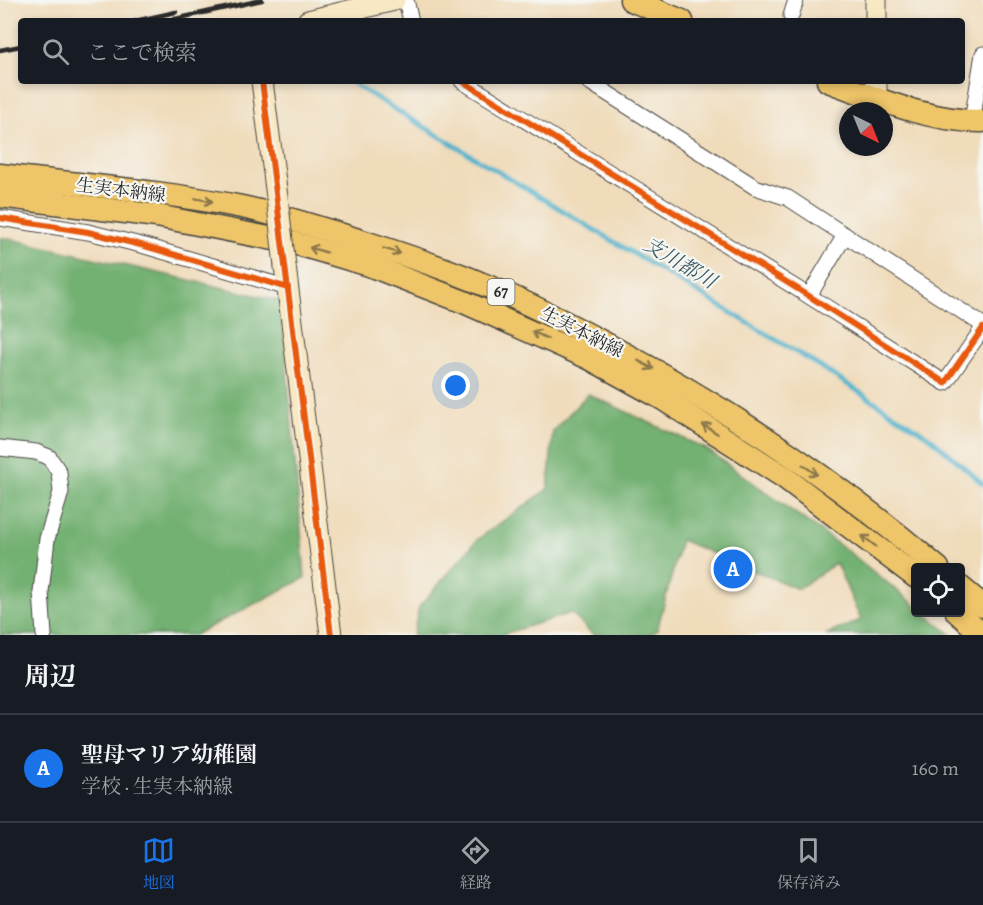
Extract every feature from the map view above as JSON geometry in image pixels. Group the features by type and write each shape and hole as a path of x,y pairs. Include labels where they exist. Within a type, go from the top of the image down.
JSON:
{"main road":[{"path":"631,0 675,18"},
{"path":"844,84 876,90 919,112 977,121"},
{"name":"生実本納線","path":"0,175 243,207 294,219 416,258 482,283 554,316 688,388 848,496 933,563"},
{"name":"生実本納線","path":"0,196 108,208 294,243 369,265 464,302 589,358 663,399 784,477 911,574"},
{"path":"965,591 983,606"},
{"path":"962,617 982,635"}],"street":[{"path":"320,18 394,0"},
{"path":"406,0 410,18"},
{"path":"791,16 796,0"},
{"path":"876,0 876,18"},
{"path":"977,121 983,54"},
{"path":"262,84 332,635"},
{"path":"473,84 945,383 983,327 788,198 755,187 593,84"},
{"path":"0,218 88,232 145,246 288,288"},
{"path":"809,296 845,235"},
{"path":"0,448 36,452 49,457 59,472 60,492 47,539 41,592 44,635"}],"green space":[{"path":"0,238 281,301 305,578 194,635 0,635"},
{"path":"588,394 706,449 845,549 911,602 911,617 929,617 952,635 825,635 861,620 836,563 798,589 681,540 657,630 649,635 593,635 571,613 500,635 413,635 419,607 478,539 548,489 553,431"}],"waterway":[{"name":"支川都川","path":"355,84 811,361 931,438 983,484"}],"railway":[{"path":"180,18 262,0"},
{"path":"149,18 176,12"},
{"path":"0,50 18,47"}],"cycle path":[{"path":"262,84 331,635"},
{"path":"467,84 945,383 983,328"},
{"path":"0,218 88,232 145,246 288,288"}],"place":[{"name":"聖母マリア幼稚園","path":"733,569"}]}
